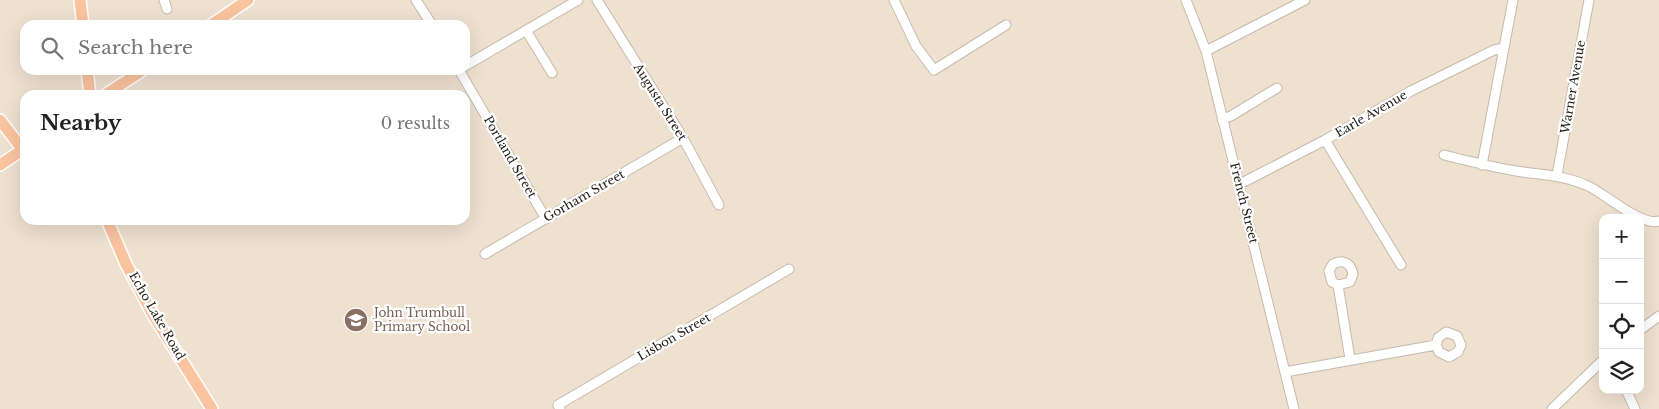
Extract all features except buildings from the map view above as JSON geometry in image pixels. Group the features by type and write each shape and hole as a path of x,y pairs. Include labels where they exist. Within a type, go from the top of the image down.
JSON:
{"main road":[{"path":"80,0 82,20"},
{"path":"218,20 248,0"},
{"path":"88,75 89,90"},
{"path":"112,90 135,75"},
{"path":"0,120 20,143"},
{"path":"0,165 20,151"},
{"name":"Echo Lake Road","path":"109,225 126,264 152,313 212,409"}],"street":[{"path":"164,0 167,9"},
{"path":"416,0 429,20"},
{"path":"470,63 527,32 578,0"},
{"name":"Augusta Street","path":"597,0 683,138 719,206"},
{"path":"894,0 916,46 934,70 1006,25"},
{"name":"French Street","path":"1186,0 1206,51 1294,409"},
{"path":"1206,51 1305,0"},
{"path":"1482,165 1513,0"},
{"name":"Warner Avenue","path":"1557,175 1589,0"},
{"path":"527,32 552,73"},
{"name":"Earle Avenue","path":"1240,184 1326,140 1411,91 1494,50 1504,48"},
{"name":"Portland Street","path":"462,75 546,219"},
{"path":"1222,119 1231,116 1277,88"},
{"name":"Gorham Street","path":"485,254 683,138"},
{"path":"1326,140 1401,265"},
{"path":"1444,155 1518,172 1557,175 1588,186 1638,217 1657,222"},
{"name":"Lisbon Street","path":"559,407 789,269"},
{"path":"1338,286 1350,359"},
{"path":"1644,327 1659,316"},
{"path":"1285,372 1436,345"},
{"path":"1552,409 1599,364"},
{"path":"1628,394 1635,409"}],"place":[{"name":"John Trumbull Primary School","path":"356,320"}]}
